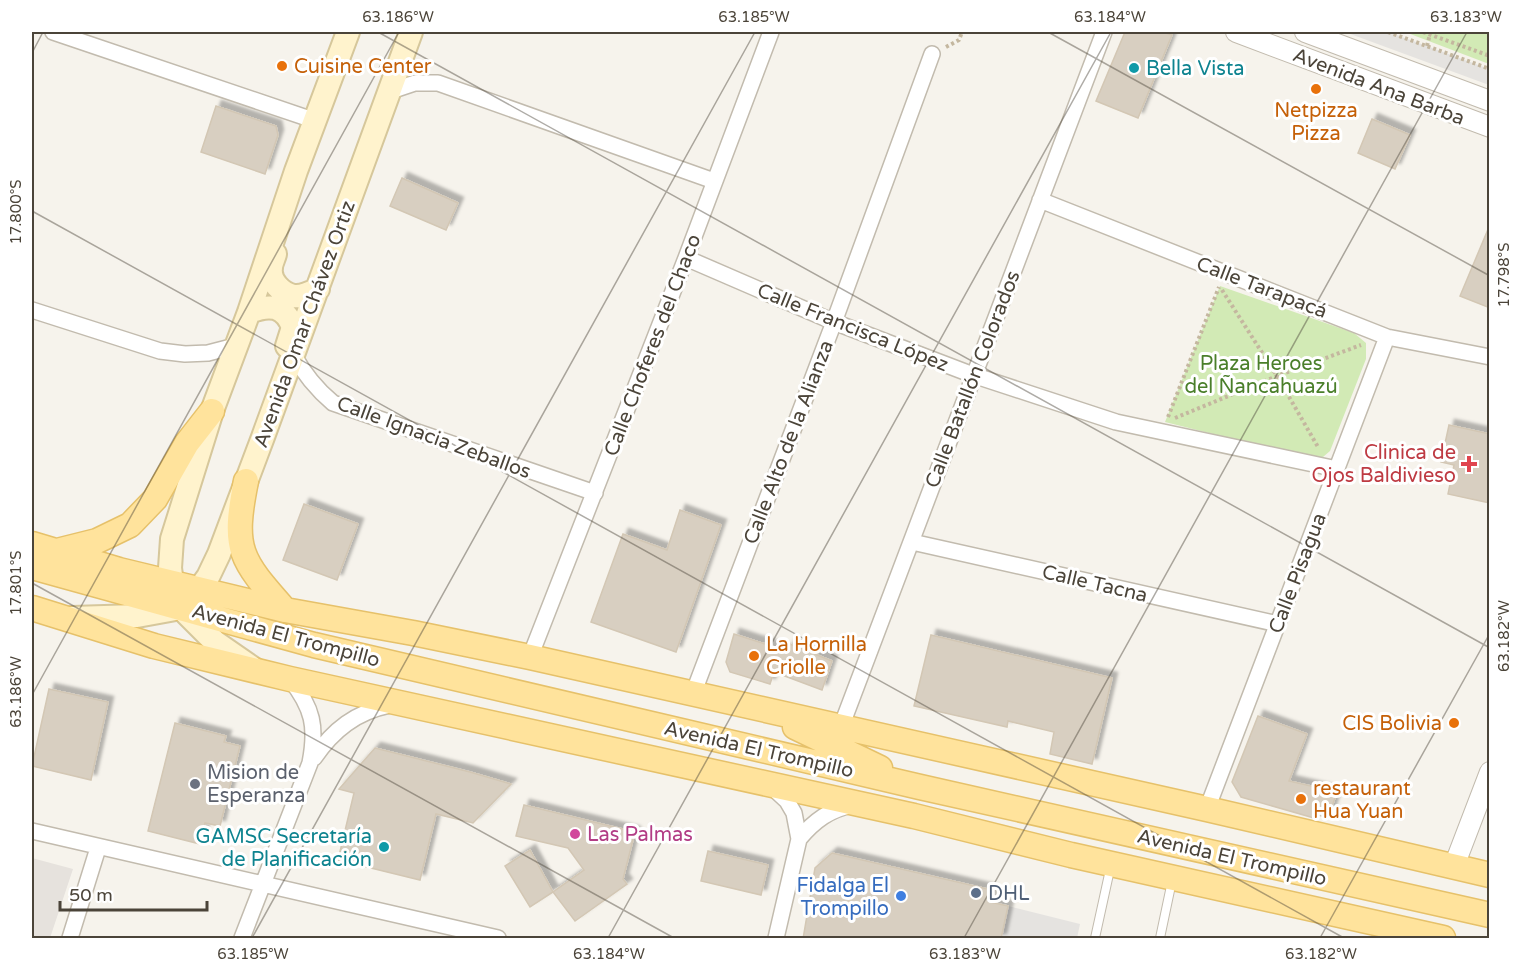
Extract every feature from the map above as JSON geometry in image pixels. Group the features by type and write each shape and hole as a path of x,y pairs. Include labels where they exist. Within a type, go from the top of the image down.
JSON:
{"main road":[{"path":"256,671 214,642 181,608 174,593 170,568 172,539 212,411 249,312 296,171 348,32"},
{"name":"Avenida Omar Chávez Ortiz","path":"181,608 199,590 219,554 411,32"},
{"path":"296,171 291,206 270,270 274,282 283,291 294,296 306,295 318,289"},
{"path":"249,312 262,307 276,308 288,316 293,327 267,402 268,423"},
{"path":"43,554 97,541 130,525 155,499 187,443 212,411"},
{"path":"246,482 239,515 239,539 246,561 258,579 285,610"},
{"name":"Avenida El Trompillo","path":"32,544 43,554 285,610 530,657 1454,866 1488,870"},
{"name":"Avenida El Trompillo","path":"32,567 314,645 920,787 1490,915"},
{"name":"Avenida El Trompillo","path":"32,608 154,646 290,679 767,783 1443,939"},
{"path":"67,618 138,616 181,608"},
{"path":"761,711 920,787"}],"street":[{"path":"53,32 316,121"},
{"name":"Calle Choferes del Chaco","path":"530,657 686,258 771,32"},
{"name":"Calle Batallón Colorados","path":"841,727 1104,32"},
{"name":"Avenida Ana Barba","path":"1236,32 1490,127"},
{"name":"Avenida Ana Barba","path":"1305,32 1490,101"},
{"name":"Calle Alto de la Alianza","path":"693,694 834,322 932,54"},
{"path":"1360,79 1369,56"},
{"path":"390,91 415,83 438,83 714,181"},
{"name":"Calle Tarapacá","path":"1040,200 1222,279 1388,337 1490,357"},
{"name":"Calle Francisca López","path":"686,258 834,322 973,375 1116,422 1337,469"},
{"path":"32,310 160,351 185,354 208,353 235,346"},
{"name":"Calle Pisagua","path":"1207,809 1388,337"},
{"name":"Calle Ignacia Zeballos","path":"293,354 317,390 333,403 595,493"},
{"name":"Calle Tacna","path":"912,542 1278,624"},
{"path":"242,939 310,763 315,741 312,718 304,697 290,679"},
{"path":"310,763 326,740 348,721 373,709 400,702"},
{"path":"1454,866 1490,772"},
{"path":"767,783 778,791 794,813 799,839 776,939"},
{"path":"799,839 819,818 844,806 858,804"},
{"path":"32,831 498,939"},
{"path":"70,939 98,848"}],"lane":[{"path":"1095,939 1111,864"},
{"path":"1160,939 1173,878"}],"path":[{"path":"932,54 959,40 962,32"},
{"path":"1388,32 1490,69"},
{"path":"1423,32 1490,56"},
{"path":"1427,46 1430,34"},
{"path":"1222,279 1166,422 1276,376 1388,337"},
{"path":"1222,279 1323,457"}],"shaded area":[{"path":"1345,32 1388,32 1427,46 1489,69 1489,85"},
{"path":"32,858 73,869 50,938 32,938"},
{"path":"1008,906 1080,924 1077,938 1001,938"}],"green space":[{"path":"1405,32 1489,32 1489,64"},
{"name":"Plaza Heroes del Ñancahuazú","path":"1220,286 1354,333 1366,343 1366,359 1330,451 1323,457 1313,459 1165,422"}],"building":[{"name":"Bella Vista","path":"1125,32 1163,32 1172,35 1138,118 1096,101"},
{"path":"216,106 276,126 278,135 265,174 201,152"},
{"path":"1372,119 1410,135 1395,169 1358,153"},
{"path":"402,178 458,203 446,230 390,206"},
{"path":"1490,227 1490,308 1460,296"},
{"name":"Clinica de Ojos Baldivieso","path":"1449,425 1490,434 1490,503 1448,494 1454,465 1441,462"},
{"path":"304,504 358,524 337,580 283,560"},
{"path":"680,510 721,525 676,652 591,622 623,534 667,550"},
{"path":"734,634 787,651 790,644 832,661 822,690 774,672 770,684 730,672 726,662"},
{"path":"931,635 1112,678 1092,764 1050,754 1054,732 1008,721 1007,727 914,706"},
{"path":"49,689 108,702 91,780 32,766"},
{"path":"1258,716 1307,734 1289,781 1337,792 1328,818 1315,814 1314,818 1241,797 1232,782"},
{"name":"Mision de Esperanza","path":"175,723 226,736 224,742 240,746 220,826 205,823 200,844 148,831"},
{"path":"375,748 511,784 473,823 436,814 420,880 338,860 354,793 339,789"},
{"path":"524,805 635,832 623,879 627,884 575,921 553,892 584,870 568,848 516,836"},
{"name":"Las Palmas","path":"530,850 553,892 530,907 505,866"},
{"name":"Las Palmas","path":"708,851 768,865 761,895 701,881"},
{"name":"Fidalga El Trompillo","path":"832,853 992,890 990,902 1008,906 1001,939 803,939 815,868"}],"place":[{"name":"Cuisine Center","path":"282,66"},
{"name":"Bella Vista","path":"1134,68"},
{"name":"Netpizza Pizza","path":"1316,89"},
{"name":"Clinica de Ojos Baldivieso","path":"1469,464"},
{"name":"La Hornilla Criolle","path":"754,656"},
{"name":"CIS Bolivia","path":"1454,723"},
{"name":"Mision de Esperanza","path":"195,784"},
{"name":"restaurant Hua Yuan","path":"1301,799"},
{"name":"Las Palmas","path":"575,834"},
{"name":"GAMSC Secretaría de Planificación","path":"384,847"},
{"name":"DHL","path":"976,893"},
{"name":"Fidalga El Trompillo","path":"901,896"}]}
